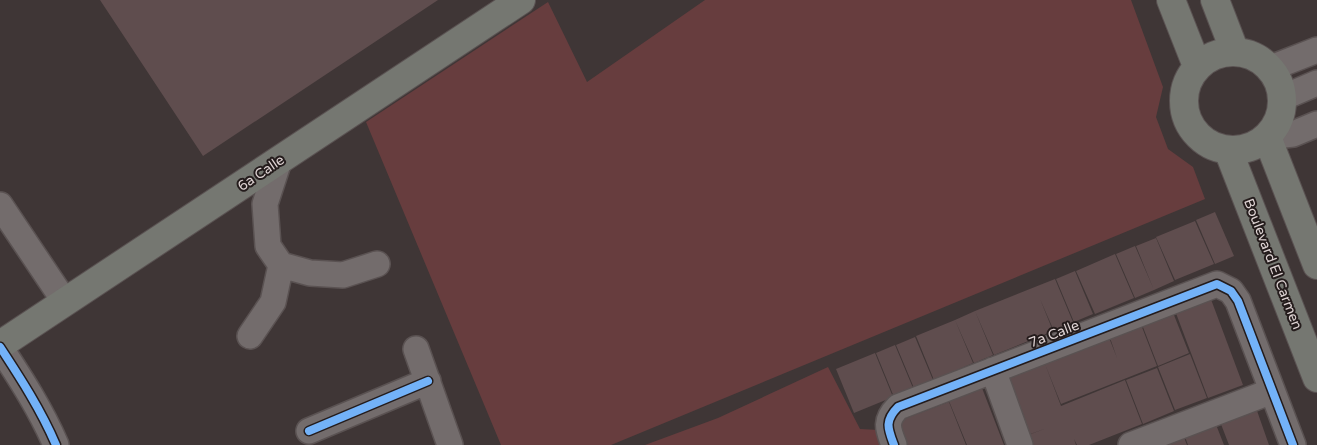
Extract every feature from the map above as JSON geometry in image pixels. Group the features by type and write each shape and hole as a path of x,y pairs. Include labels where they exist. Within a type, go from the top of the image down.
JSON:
{"main road":[{"name":"6a Calle","path":"0,346 521,0"},
{"path":"1171,0 1197,66"},
{"path":"1215,0 1235,52"},
{"path":"1240,51 1255,56 1270,68 1277,77 1282,92 1282,108 1278,123 1267,137 1253,146 1236,150 1219,149 1204,141 1192,129 1185,113 1184,96 1188,79 1197,66 1210,57 1224,52 1235,52 1240,51"},
{"path":"1267,137 1317,265"},
{"name":"Boulevard El Carmen","path":"1228,150 1317,378"}],"street":[{"path":"1270,68 1317,50"},
{"path":"1282,98 1317,83"},
{"path":"1267,137 1293,134 1317,124"},
{"path":"279,161 265,204 268,246 282,265 310,273 343,275 377,264"},
{"path":"0,205 65,302"},
{"path":"250,336 272,302 282,265"},
{"name":"7a Calle","path":"894,445 888,428 890,417 898,407 1217,284 1231,291 1238,301 1272,391"},
{"path":"0,346 27,388 46,422 56,445"},
{"path":"416,350 450,445"},
{"path":"993,370 1020,445"},
{"path":"309,431 428,381"},
{"path":"1131,445 1272,391 1293,445"}],"shaded area":[{"path":"705,0 1131,0 1163,87 1156,117 1168,149 1193,167 1205,199 611,445 501,445 366,122 548,2 587,82"},
{"path":"828,367 860,429 879,430 884,445 645,445 718,418"}],"building":[{"path":"100,0 438,0 203,156"},
{"path":"1215,212 1234,256 1215,264 1196,220"},
{"path":"1195,221 1214,264 1175,280 1156,237"},
{"path":"1156,238 1174,281 1154,290 1136,246"},
{"path":"1135,246 1154,290 1135,298 1116,254"},
{"path":"1115,254 1134,298 1095,314 1076,271"},
{"path":"1075,271 1093,314 1074,322 1056,279"},
{"path":"1055,279 1073,322 1054,331 1040,299 1053,331 994,355 975,311"},
{"path":"1209,294 1243,385 1208,398 1174,308"},
{"path":"1172,310 1189,353 1158,366 1141,322"},
{"path":"975,311 993,355 974,363 955,320"},
{"path":"955,320 973,363 934,380 916,336"},
{"path":"1140,322 1157,366 1061,404 1045,364 1061,406 1125,380 1142,424 1089,445 1077,445 1074,439 1076,445 1026,445 1023,437 1047,428 1022,437 998,373 1108,335 1117,358 1109,335"},
{"path":"915,337 933,380 914,388 896,345"},
{"path":"895,345 913,388 894,397 876,353"},
{"path":"875,353 893,397 854,413 836,369"},
{"path":"1190,354 1207,398 1175,410 1158,367"},
{"path":"1157,368 1174,411 1143,424 1126,380"},
{"path":"982,388 1004,445 967,445 949,401"},
{"path":"949,402 966,445 905,445 896,422"},
{"path":"1255,405 1269,445 1229,445 1219,419"},
{"path":"1215,422 1224,445 1188,445 1184,434"},
{"path":"1183,435 1187,445 1158,445"}],"cycle path":[{"path":"894,445 888,425 898,407 1217,284 1231,291 1238,301 1293,445"},
{"path":"0,347 37,407 56,445"},
{"path":"309,431 428,381"}]}
